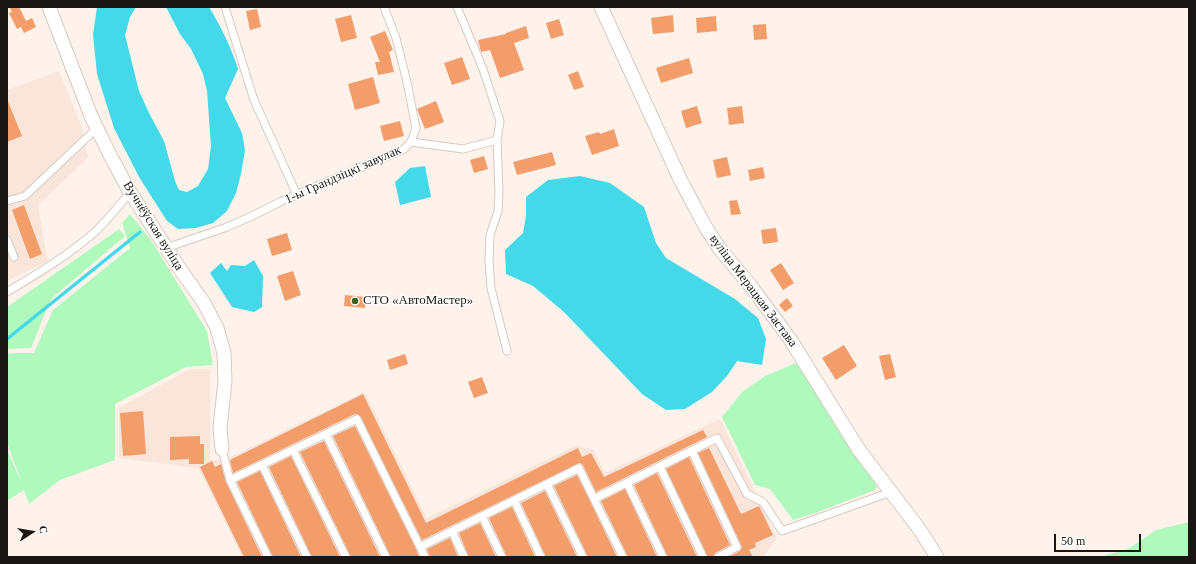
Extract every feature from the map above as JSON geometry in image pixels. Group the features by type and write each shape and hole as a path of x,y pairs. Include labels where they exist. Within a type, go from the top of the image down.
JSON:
{"street":[{"name":"Вучнёўская вуліца","path":"49,7 97,128 130,192 207,310 217,328 224,352 225,381 220,428 222,449"},
{"name":"вуліца Мерацкая Застава","path":"601,7 681,181 705,226 719,248 750,285 790,339 856,445 920,530 937,557"}],"lane":[{"path":"225,7 254,100 297,195"},
{"name":"1-ы Грандзіцкі завулак","path":"166,248 227,227 404,149 411,142 416,128 407,82 396,38 384,7"},
{"path":"457,7 483,69 500,121 497,140 499,192 498,211 490,235 489,260 491,288 507,351"},
{"path":"7,201 25,196 97,128"},
{"path":"411,142 464,150 497,140"},
{"path":"7,292 46,268 89,238 108,219 130,192"},
{"path":"7,240 14,257"},
{"path":"230,480 357,419 425,557"},
{"path":"326,434 386,557"},
{"path":"594,499 717,438 747,494 763,502 782,531 891,492"},
{"path":"222,449 230,480 268,557"},
{"path":"294,450 346,557"},
{"path":"692,451 737,547 718,557"},
{"path":"262,465 307,557"},
{"path":"660,467 703,557"},
{"path":"420,547 579,468 623,557"},
{"path":"627,483 663,557"},
{"path":"547,484 583,557"},
{"path":"514,500 541,557"},
{"path":"482,516 502,557"},
{"path":"452,531 464,557"}],"shaded area":[{"path":"59,71 81,125 88,157 38,206 48,261 7,281 7,90"},
{"path":"190,369 210,369 210,461 228,458 365,392 427,518 575,446 593,449 605,473 720,419 777,538 763,557 242,557 198,467 196,468 119,458 119,408"}],"green space":[{"path":"130,214 151,240 207,331 213,365 186,367 115,404 115,460 60,480 29,504 24,490 7,501 7,450 22,483 7,443 7,355 10,353 34,353 53,310 130,248 122,223"},
{"path":"119,229 125,236 51,299 31,348 7,349 7,307"},
{"path":"796,363 878,482 875,490 793,520 770,489 755,485 722,417 742,392 765,376"},
{"path":"1189,522 1189,557 1100,557 1128,549 1156,530"}],"water":[{"path":"97,7 136,7 130,17 125,35 139,91 164,141 179,190 187,192 198,186 208,169 211,146 207,91 203,74 191,49 180,34 166,7 209,7 218,22 238,69 225,98 242,133 245,150 236,193 227,211 213,223 196,228 178,229 167,221 139,177 114,128 97,74 93,35"},
{"path":"425,166 431,197 400,205 395,182 410,168"},
{"path":"580,176 610,183 644,207 656,243 666,258 735,299 758,318 766,339 762,365 737,361 727,376 712,392 685,409 666,410 642,394 564,312 533,286 506,274 505,250 523,233 526,216 526,197 548,180"},
{"path":"254,260 263,276 262,307 254,312 232,307 210,273 221,263 227,271 231,265 245,266"}],"building":[{"path":"9,7 19,7 26,21 32,18 36,27 24,33 21,27 17,29 9,13 12,12"},
{"path":"257,9 261,27 250,30 246,11"},
{"path":"351,15 357,38 341,42 335,19"},
{"path":"673,15 674,32 653,34 651,18"},
{"path":"716,16 717,31 697,33 696,18"},
{"path":"559,19 564,35 551,39 546,23"},
{"path":"766,24 767,39 754,40 753,25"},
{"path":"526,26 529,38 514,43 524,70 500,78 490,50 481,52 478,40 506,34"},
{"path":"385,31 393,50 389,52 394,72 378,75 375,62 380,62 370,37"},
{"path":"462,57 470,79 452,85 444,63"},
{"path":"689,58 693,73 661,83 656,68"},
{"path":"578,71 584,87 574,90 568,75"},
{"path":"373,77 380,103 355,110 348,84"},
{"path":"7,99 22,136 7,142"},
{"path":"436,101 444,122 425,129 417,109"},
{"path":"697,106 702,123 686,128 681,111"},
{"path":"742,106 744,123 729,125 727,108"},
{"path":"400,121 404,136 384,141 380,126"},
{"path":"614,129 619,146 592,155 585,136 599,132 600,134"},
{"path":"552,152 556,165 517,175 513,162"},
{"path":"484,156 488,169 474,173 470,160"},
{"path":"727,157 731,175 717,178 713,160"},
{"path":"763,167 765,178 750,181 748,170"},
{"path":"737,200 741,214 731,215 729,201"},
{"path":"24,205 42,254 30,259 12,210"},
{"path":"776,228 778,242 763,244 761,230"},
{"path":"287,233 292,250 272,256 267,239"},
{"path":"781,263 794,283 783,290 770,270"},
{"path":"293,271 301,295 285,301 277,276"},
{"name":"СТО «АвтоМастер»","path":"345,295 366,297 365,308 344,306"},
{"path":"787,298 793,306 785,312 779,305"},
{"path":"844,345 857,366 836,380 822,358"},
{"path":"405,354 408,364 390,370 387,360"},
{"path":"890,354 896,377 885,380 879,356"},
{"path":"482,377 488,393 474,398 468,382"},
{"path":"363,394 426,523 578,448 582,457 591,453 604,477 703,430 707,437 596,492 583,465 580,463 577,464 422,540 359,415 355,414 233,473 230,460"},
{"path":"143,411 146,454 123,456 120,413"},
{"path":"355,426 419,557 391,557 333,436"},
{"path":"200,436 200,444 204,444 204,464 189,464 189,459 170,460 170,437"},
{"path":"324,441 380,557 351,557 300,452"},
{"path":"709,448 741,514 759,506 773,535 755,543 756,547 749,550 753,557 729,557 740,551 742,547 698,453"},
{"path":"291,456 340,557 312,557 269,467"},
{"path":"689,457 730,545 715,553 713,557 708,557 666,469"},
{"path":"212,461 215,467 221,464 226,482 262,557 244,557 200,467"},
{"path":"260,471 301,557 273,557 237,482"},
{"path":"657,473 697,557 668,557 634,485"},
{"path":"577,475 617,557 588,557 554,486"},
{"path":"625,489 657,557 628,557 601,501"},
{"path":"545,491 577,557 546,557 521,503"},
{"path":"512,507 535,557 507,557 489,518"},
{"path":"480,523 496,557 469,557 459,533"},
{"path":"450,538 458,557 430,557 427,549"}],"waterway":[{"path":"7,339 140,232"}],"place":[{"name":"СТО «АвтоМастер»","path":"355,301"}]}
